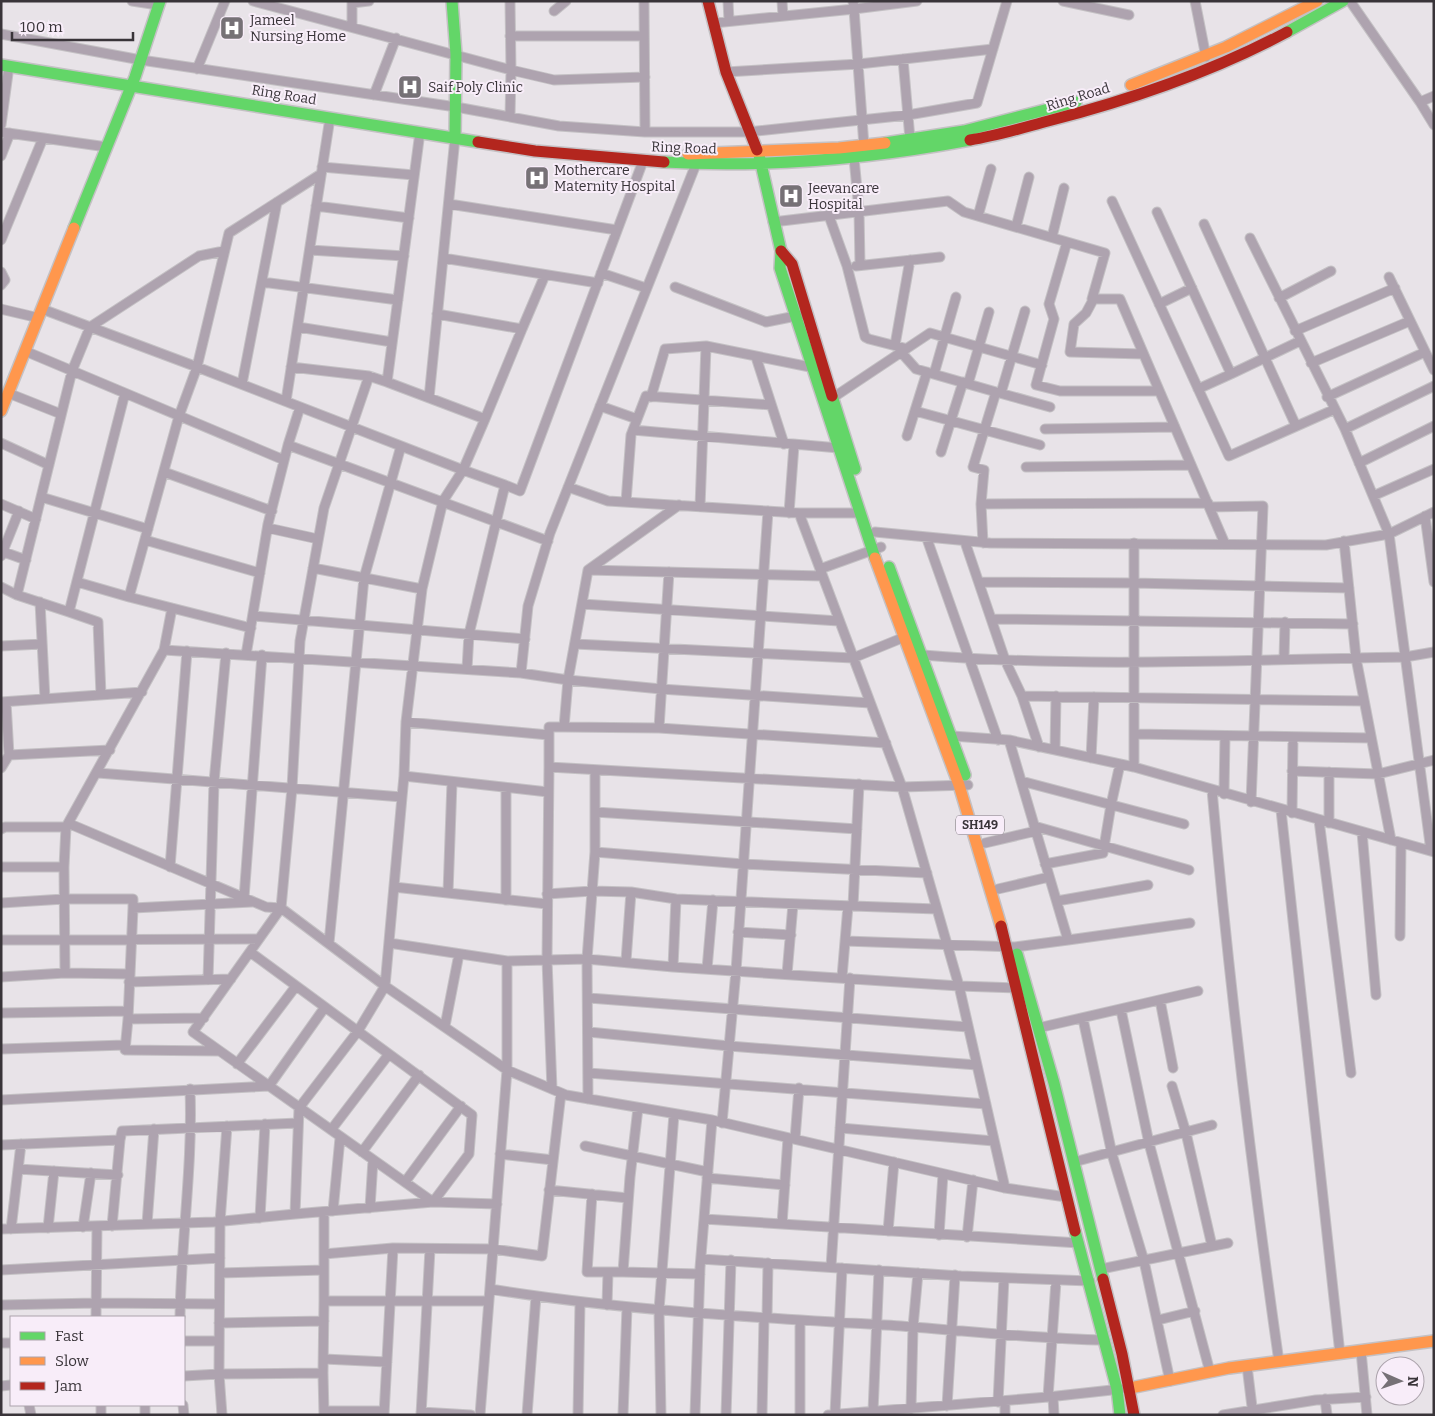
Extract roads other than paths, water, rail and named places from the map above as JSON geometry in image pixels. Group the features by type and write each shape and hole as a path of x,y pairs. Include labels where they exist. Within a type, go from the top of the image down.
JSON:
{"main road":[{"path":"452,1 456,54 456,133"},
{"path":"708,1 726,72 748,132 757,150"},
{"name":"Ring Road","path":"5,66 134,81 456,133 630,152 693,154 839,148 964,131 1024,117 1105,94 1206,57 1251,38 1317,1"},
{"name":"Ring Road","path":"1,54 330,118 420,132 456,133 535,151 696,164 807,163 924,149 1036,126 1119,100 1219,65 1266,43 1343,1"},
{"path":"1,411 134,81 159,3"},
{"name":"SH149","path":"757,150 762,163 773,222 781,251 792,264 812,367 860,513 910,635 985,843 998,889 1021,988 1066,1197 1090,1281 1117,1389 1120,1415"},
{"name":"SH149","path":"802,315 825,369 834,397 875,532 876,549"},
{"name":"SH149","path":"910,635 923,655 952,736 964,785 1011,947"},
{"name":"SH149","path":"1021,988 1038,1028 1074,1162 1130,1388 1134,1415"},
{"path":"1130,1388 1247,1366 1434,1341"}],"street":[{"path":"132,1 159,3"},
{"path":"197,68 225,1"},
{"path":"253,1 554,80 645,77"},
{"path":"352,26 352,2 369,1"},
{"path":"510,1 510,117"},
{"path":"554,11 566,1"},
{"path":"644,1 645,132"},
{"path":"728,1 729,21"},
{"path":"782,1 783,16"},
{"path":"817,1 818,12"},
{"path":"1,34 141,60 456,107 559,126 645,132 748,132 908,116 977,103 1007,1"},
{"path":"1063,1 1129,15"},
{"path":"1195,1 1206,57"},
{"path":"1350,1 1420,102 1434,126"},
{"path":"714,23 818,12 853,5 912,2"},
{"path":"853,5 864,146"},
{"path":"510,36 644,36"},
{"path":"374,95 396,38"},
{"path":"726,72 859,64 993,49"},
{"path":"903,60 910,139"},
{"path":"1,125 5,66"},
{"path":"1420,102 1434,96"},
{"path":"286,401 330,118"},
{"path":"1,156 6,132 107,147"},
{"path":"386,382 420,132"},
{"path":"429,398 456,133"},
{"path":"1,240 43,138"},
{"path":"854,158 860,210 860,265"},
{"path":"1,309 40,314 90,327 520,491 643,161"},
{"path":"521,673 528,606 548,541 696,164"},
{"path":"978,216 991,169"},
{"path":"129,597 179,416 197,367 228,232 278,202 322,171 414,175"},
{"path":"1016,227 1030,176"},
{"path":"1052,237 1064,188"},
{"path":"773,222 829,216 860,210 948,201 964,212 1105,252 1093,300 1086,313 1075,322 1071,353 1143,354"},
{"path":"1112,201 1229,456 1333,410"},
{"path":"242,384 278,202"},
{"path":"449,204 618,230"},
{"path":"316,206 409,218"},
{"path":"1157,212 1231,374"},
{"path":"829,216 847,266 865,337 868,340 900,348 916,369 1050,408"},
{"path":"1204,224 1296,426"},
{"path":"952,736 1009,740 1120,764 1432,852 1388,534 1345,429 1333,410 1250,238"},
{"path":"1067,242 1049,304 1054,319 1036,385 1060,391 1159,391"},
{"path":"310,250 404,256"},
{"path":"17,596 72,371 90,327 199,256 224,251"},
{"path":"847,266 940,257"},
{"path":"443,258 598,283"},
{"path":"900,348 910,260"},
{"path":"1279,298 1331,271"},
{"path":"1,272 5,280 1,285"},
{"path":"602,273 646,288"},
{"path":"295,1214 299,1108 358,1031 385,986 404,776 406,722 416,629 422,589 444,501 464,470 545,275"},
{"path":"1389,277 1434,370"},
{"path":"262,282 398,300"},
{"path":"675,287 766,322 802,315"},
{"path":"1159,304 1192,288"},
{"path":"1295,331 1395,288"},
{"path":"907,436 944,337 956,298"},
{"path":"1093,300 1120,299 1225,544"},
{"path":"941,452 979,347 989,312"},
{"path":"983,543 981,504 984,470 972,467 1012,356 1025,312"},
{"path":"437,314 522,329"},
{"path":"1311,363 1410,321"},
{"path":"298,327 392,342"},
{"path":"834,397 900,348 928,333 1042,365"},
{"path":"1198,389 1300,341"},
{"path":"651,396 665,349 706,346 825,369"},
{"path":"700,507 706,346"},
{"path":"25,351 284,460"},
{"path":"1327,397 1424,352"},
{"path":"756,357 784,444"},
{"path":"291,367 369,376 485,419"},
{"path":"369,376 324,508 304,620 299,658 292,788 281,908 193,1032 340,1138 433,1202"},
{"path":"1345,429 1434,386"},
{"path":"8,393 61,414"},
{"path":"69,612 125,393"},
{"path":"626,502 633,430 646,396 772,405"},
{"path":"600,406 637,419"},
{"path":"246,655 268,528 284,460 300,407"},
{"path":"915,411 1040,445"},
{"path":"1359,463 1434,426"},
{"path":"1045,429 1175,427"},
{"path":"633,430 839,448"},
{"path":"1,443 49,465"},
{"path":"288,445 340,462 548,541"},
{"path":"794,445 794,513 821,572 902,786 958,986 1005,1188"},
{"path":"329,943 345,792 364,578 401,446"},
{"path":"1026,467 1191,465"},
{"path":"1373,496 1434,469"},
{"path":"164,472 272,511"},
{"path":"467,669 469,634 505,485"},
{"path":"568,487 608,501 768,512 860,513"},
{"path":"41,497 94,515 148,529"},
{"path":"1,504 36,519"},
{"path":"981,504 1263,506 1251,802"},
{"path":"564,728 568,680 588,570 679,505"},
{"path":"19,512 2,553 26,560"},
{"path":"722,1123 736,971 768,512"},
{"path":"875,532 927,539 983,543 1326,545 1388,534 1429,514 1434,582"},
{"path":"268,528 318,539"},
{"path":"927,539 998,740"},
{"path":"145,540 260,573"},
{"path":"965,542 1005,660 1022,696 1040,746"},
{"path":"1344,542 1356,658 1391,840"},
{"path":"1134,543 1134,768"},
{"path":"588,570 764,575 821,572 876,549"},
{"path":"313,568 422,589"},
{"path":"659,728 669,572"},
{"path":"77,582 251,628"},
{"path":"979,582 1259,585 1349,588"},
{"path":"1,587 17,596 98,622 101,695"},
{"path":"40,602 45,699"},
{"path":"582,604 760,617 839,620"},
{"path":"65,973 64,867 68,826 164,650 172,608"},
{"path":"253,616 525,640"},
{"path":"991,618 1353,624"},
{"path":"1284,659 1285,622"},
{"path":"575,644 853,658 910,635"},
{"path":"1,646 42,644"},
{"path":"164,650 467,669 521,673 568,680 662,689 870,702"},
{"path":"170,867 187,651"},
{"path":"923,655 970,659 1134,662 1405,657 1434,652"},
{"path":"208,980 214,782 226,654"},
{"path":"244,898 262,655"},
{"path":"1,768 9,755 4,702 142,692"},
{"path":"1022,696 1364,701"},
{"path":"1055,750 1056,696"},
{"path":"1091,758 1094,697"},
{"path":"406,722 549,735"},
{"path":"324,1254 393,1248 430,1248 493,1249 542,1256 553,1160 556,1091 547,960 549,727 659,728 886,743"},
{"path":"1134,734 1371,738"},
{"path":"1224,794 1225,736"},
{"path":"1292,813 1293,737"},
{"path":"1009,740 1068,940"},
{"path":"9,755 110,750"},
{"path":"1292,772 1378,774 1434,760"},
{"path":"1045,864 1104,853 1110,805 1120,764"},
{"path":"549,767 902,786 964,785"},
{"path":"588,1099 588,958 595,852 595,770"},
{"path":"1329,772 1329,823"},
{"path":"98,773 402,797"},
{"path":"404,776 548,792"},
{"path":"1021,781 1184,824"},
{"path":"448,893 452,782"},
{"path":"831,1267 848,1019 845,941 855,869 859,784"},
{"path":"506,788 506,900"},
{"path":"1212,790 1228,968 1255,1196 1279,1362"},
{"path":"1281,810 1340,1354"},
{"path":"595,812 856,829"},
{"path":"1319,820 1350,1073"},
{"path":"1,829 5,827 68,826 266,907 281,908 385,986 507,1070 556,1091 588,1099 712,1120 1005,1188 1066,1197"},
{"path":"985,843 1035,829 1189,870"},
{"path":"1362,832 1376,995"},
{"path":"1400,843 1400,936"},
{"path":"595,852 743,864 927,873"},
{"path":"1,867 64,867"},
{"path":"998,889 1049,877"},
{"path":"1057,901 1148,885"},
{"path":"394,887 547,904"},
{"path":"548,894 592,891 631,892 676,899 937,910"},
{"path":"626,961 631,892"},
{"path":"1,903 64,899 133,899 125,1050 220,1051"},
{"path":"673,967 676,899"},
{"path":"707,969 713,900"},
{"path":"133,908 254,902"},
{"path":"787,974 793,904"},
{"path":"845,941 1011,947 1190,923"},
{"path":"738,932 791,935"},
{"path":"1,940 259,940"},
{"path":"389,944 506,961 588,958 673,967 846,977 958,986 1021,988"},
{"path":"250,952 472,1115 470,1154 433,1202"},
{"path":"445,1026 458,954"},
{"path":"480,1415 507,1070 506,961"},
{"path":"1,977 65,973 129,978 231,979"},
{"path":"237,1064 296,986"},
{"path":"1038,1028 1198,991"},
{"path":"589,998 968,1028"},
{"path":"1160,1000 1173,1068"},
{"path":"269,1086 325,1007"},
{"path":"1121,1010 1149,1143 1210,1372"},
{"path":"1,1013 204,1018"},
{"path":"1083,1019 1112,1154 1144,1261 1170,1381"},
{"path":"589,1032 729,1046 977,1065"},
{"path":"1,1049 125,1045"},
{"path":"331,1130 389,1054"},
{"path":"589,1073 726,1082 986,1104"},
{"path":"362,1152 419,1076"},
{"path":"1,1100 269,1086"},
{"path":"1172,1086 1186,1133 1212,1246"},
{"path":"782,1224 785,1185 799,1088"},
{"path":"180,1316 184,1223 192,1128 190,1089"},
{"path":"405,1182 460,1106"},
{"path":"623,1272 628,1198 638,1108"},
{"path":"661,1415 659,1310 674,1114"},
{"path":"695,1415 700,1274 712,1120"},
{"path":"112,1226 122,1131 298,1123"},
{"path":"260,1218 265,1124"},
{"path":"222,1415 219,1374 220,1222 227,1126"},
{"path":"1074,1162 1112,1154 1212,1126"},
{"path":"840,1128 994,1141"},
{"path":"147,1224 154,1129"},
{"path":"340,1138 328,1212 324,1254 324,1413 384,1413 393,1248"},
{"path":"1,1145 120,1140"},
{"path":"11,1229 20,1144"},
{"path":"585,1146 707,1175 785,1185"},
{"path":"500,1154 553,1160"},
{"path":"370,1208 373,1160"},
{"path":"888,1231 894,1162"},
{"path":"18,1169 118,1175"},
{"path":"48,1228 54,1171"},
{"path":"82,1226 91,1173"},
{"path":"939,1235 943,1174"},
{"path":"967,1236 972,1180"},
{"path":"550,1190 628,1198"},
{"path":"592,1194 586,1272 700,1274"},
{"path":"1,1229 220,1222 433,1202 496,1204"},
{"path":"704,1219 1079,1243"},
{"path":"96,1316 97,1226"},
{"path":"1101,1269 1228,1243"},
{"path":"430,1248 421,1413 471,1415"},
{"path":"1,1270 96,1267 220,1258"},
{"path":"701,1258 918,1273 1056,1281 1090,1281"},
{"path":"726,1415 731,1260"},
{"path":"762,1415 768,1263"},
{"path":"835,1414 842,1268"},
{"path":"220,1273 324,1270"},
{"path":"873,1412 879,1270"},
{"path":"607,1305 608,1272"},
{"path":"911,1410 913,1327 918,1273"},
{"path":"950,1409 955,1275"},
{"path":"1004,1278 1000,1334 1002,1402 1005,1415"},
{"path":"1054,1415 1050,1397 1051,1339 1056,1281"},
{"path":"490,1289 580,1302 698,1314 913,1327 1051,1339 1105,1340"},
{"path":"527,1415 536,1296"},
{"path":"324,1301 489,1301"},
{"path":"578,1415 580,1302"},
{"path":"1,1305 96,1303 219,1304"},
{"path":"623,1415 626,1307"},
{"path":"1158,1320 1195,1311"},
{"path":"800,1320 800,1415"},
{"path":"219,1324 324,1321"},
{"path":"185,1341 219,1341"},
{"path":"1361,1351 1367,1415"},
{"path":"324,1359 387,1362"},
{"path":"1247,1366 1252,1413"},
{"path":"185,1376 324,1373"},
{"path":"828,1415 950,1409 1130,1388"},
{"path":"1223,1415 1252,1413 1325,1399 1366,1397"},
{"path":"1325,1399 1327,1415"}],"place":[{"name":"Jameel Nursing Home","path":"232,28"},
{"name":"Saif Poly Clinic","path":"410,87"},
{"name":"Mothercare Maternity Hospital","path":"537,178"},
{"name":"Jeevancare Hospital","path":"791,196"}]}
